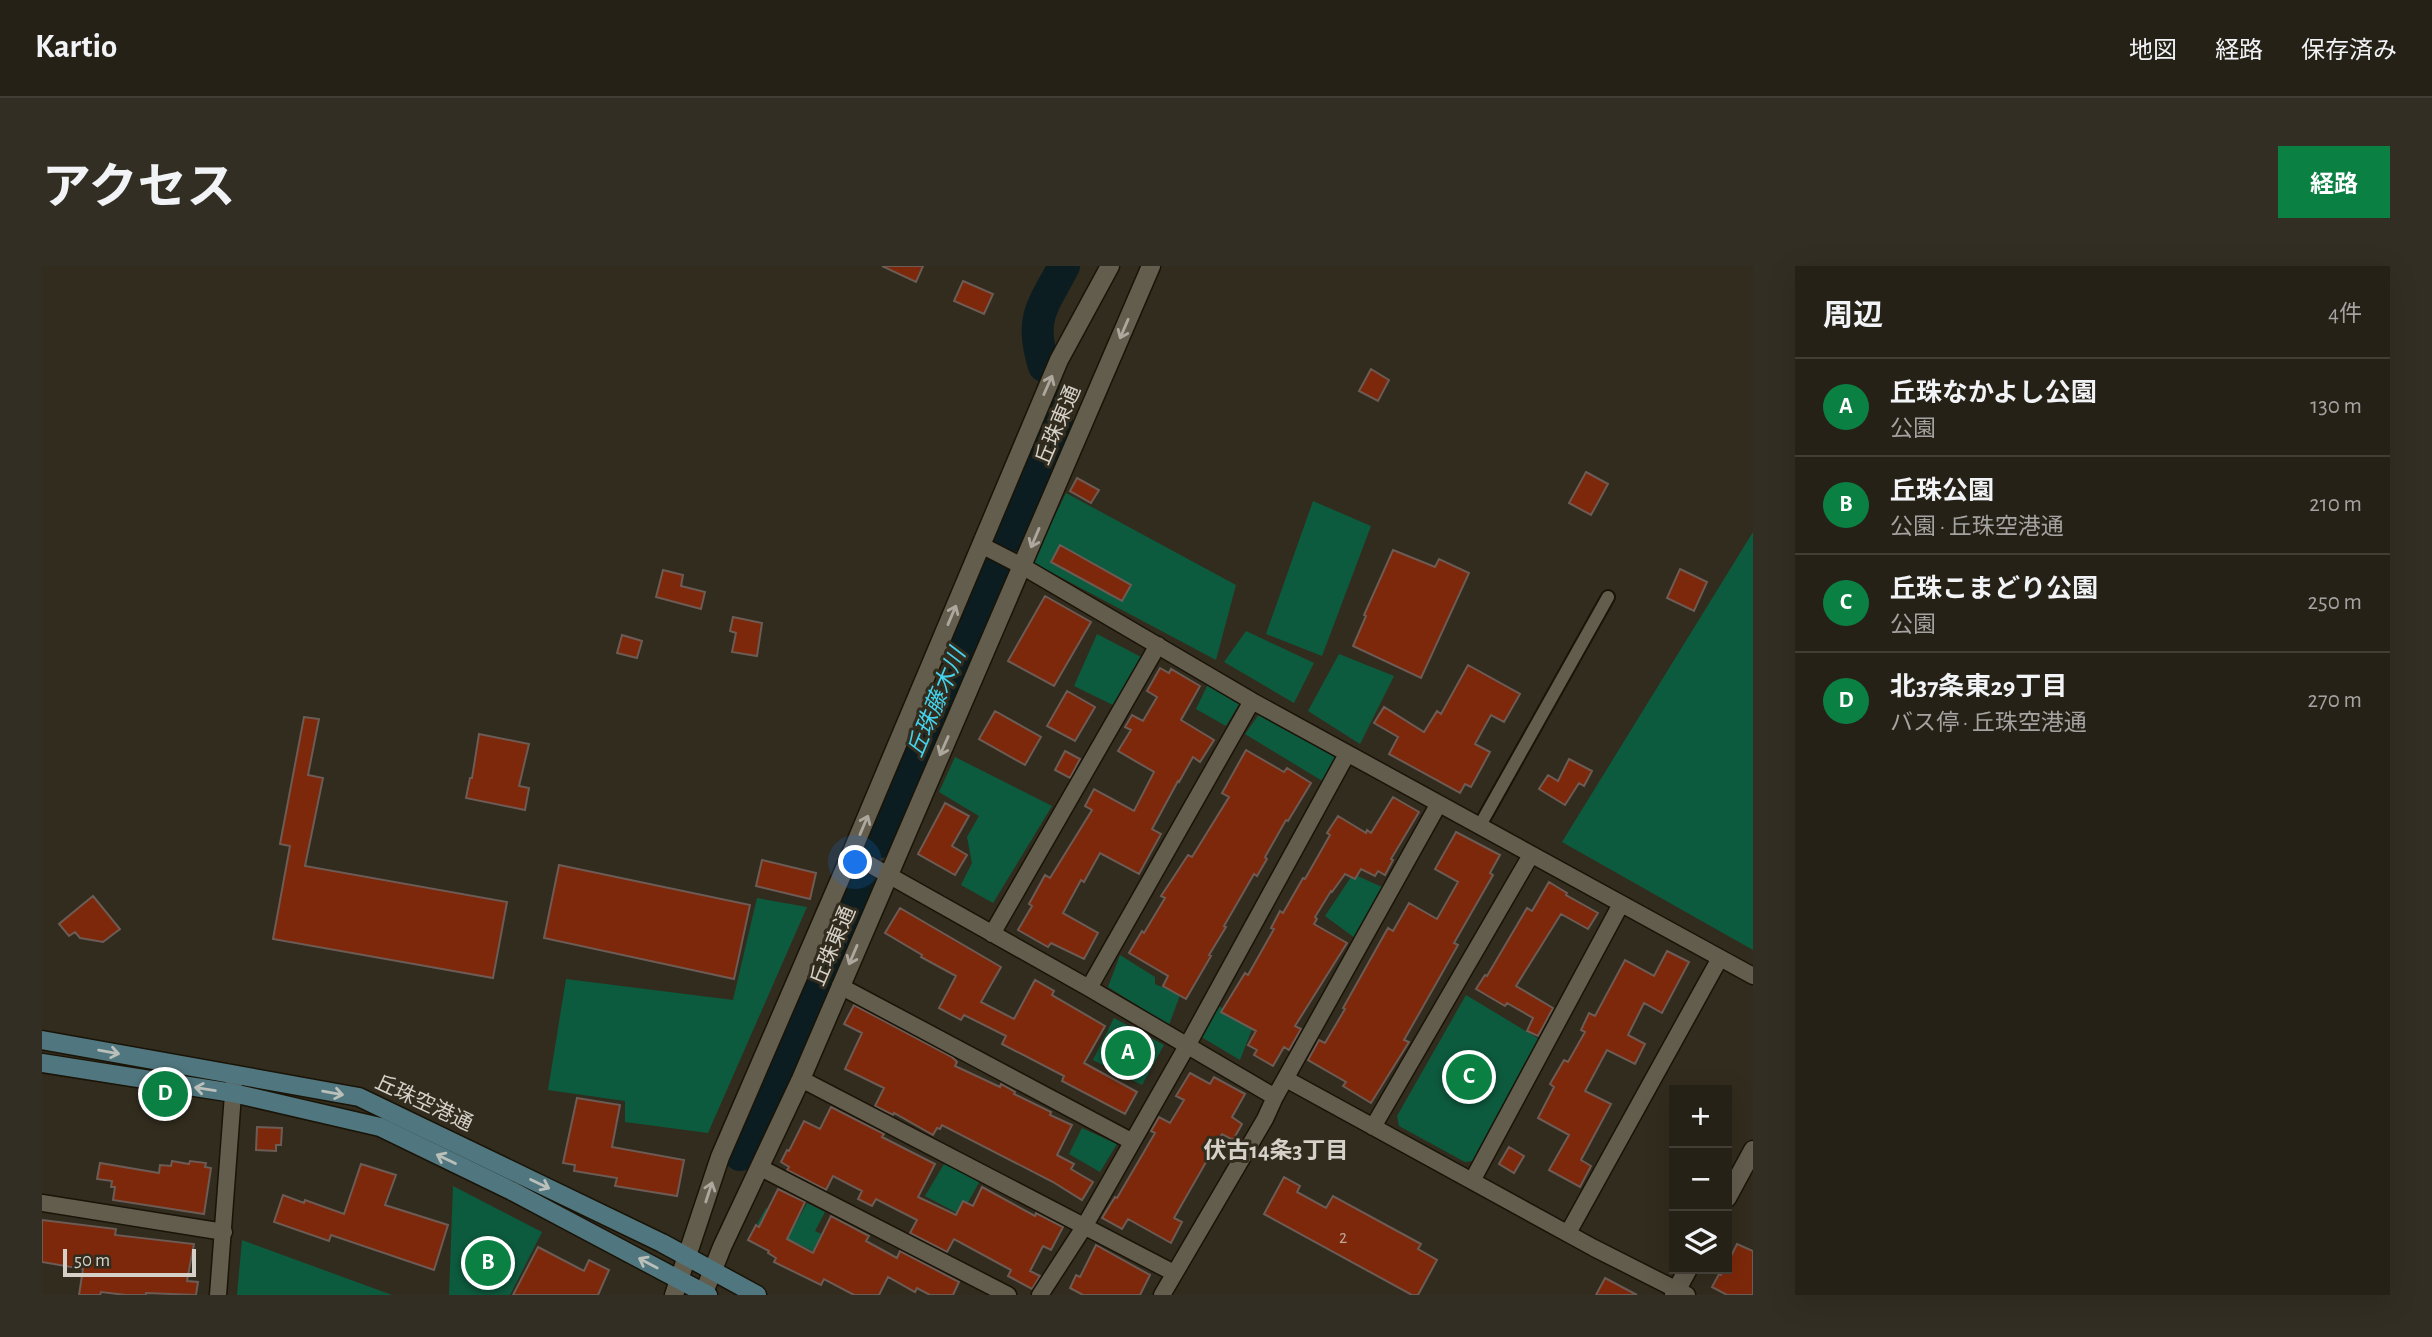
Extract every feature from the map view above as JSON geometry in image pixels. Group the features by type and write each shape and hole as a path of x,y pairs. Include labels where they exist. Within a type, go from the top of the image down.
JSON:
{"main road":[{"name":"丘珠空港通","path":"42,1040 359,1097 687,1257 757,1295"},
{"name":"丘珠空港通","path":"42,1063 233,1093 380,1127 512,1191 677,1288 705,1294"}],"street":[{"name":"丘珠東通","path":"677,1288 720,1157 851,854 1037,410 1059,360 1110,266"},
{"name":"丘珠東通","path":"705,1294 722,1248 802,1079 1151,266"},
{"path":"981,545 1023,566 1252,701 1753,976"},
{"path":"1479,827 1608,597"},
{"path":"992,934 1158,645"},
{"path":"1089,988 1252,701"},
{"path":"1040,1295 1084,1227 1187,1046 1347,754"},
{"path":"1162,1295 1265,1119 1438,804"},
{"path":"851,854 1275,1097"},
{"path":"1373,1127 1531,855"},
{"path":"1472,1181 1621,904"},
{"path":"1568,1233 1720,958"},
{"path":"840,986 1131,1141"},
{"path":"218,1295 235,1075"},
{"path":"802,1079 1174,1273"},
{"path":"1286,1079 1679,1293 1686,1274"},
{"path":"1732,1189 1753,1150"},
{"path":"761,1168 1008,1295"},
{"path":"42,1203 223,1232"}],"green space":[{"path":"1066,493 1236,585 1216,660 1032,562"},
{"path":"1313,501 1371,526 1322,656 1266,634"},
{"path":"1753,532 1753,950 1562,842"},
{"path":"1246,631 1314,663 1294,703 1224,662"},
{"path":"1097,634 1143,658 1115,706 1074,686"},
{"path":"1339,654 1394,676 1360,744 1308,711"},
{"path":"1208,684 1241,701 1226,726 1196,709"},
{"path":"1260,713 1336,758 1324,782 1245,734"},
{"path":"955,757 1052,806 993,903 961,885 972,863 967,837 979,816 939,792"},
{"path":"1353,874 1382,887 1355,938 1325,916"},
{"path":"757,898 807,907 708,1133 625,1122 625,1101 548,1090 566,979 733,1000"},
{"path":"1120,955 1155,977 1155,984 1180,995 1169,1025 1108,987"},
{"path":"1466,995 1539,1039 1474,1161 1465,1162 1399,1126 1397,1116"},
{"path":"1216,1005 1254,1024 1240,1060 1198,1035"},
{"path":"1114,1018 1164,1045 1142,1085 1093,1060"},
{"path":"1082,1128 1117,1144 1100,1172 1069,1154"},
{"path":"944,1164 981,1179 961,1215 925,1196"},
{"path":"453,1186 542,1232 510,1295 449,1295"},
{"path":"807,1203 825,1212 815,1231 824,1235 815,1252 757,1224 766,1208 796,1223"},
{"path":"242,1240 392,1295 237,1295"}],"building":[{"path":"882,266 923,266 916,282"},
{"path":"963,281 993,294 984,314 954,301"},
{"path":"1371,369 1389,380 1378,401 1359,391"},
{"path":"1586,472 1608,484 1591,515 1569,503"},
{"path":"1077,478 1099,490 1091,503 1070,491"},
{"path":"1060,545 1131,585 1122,601 1051,562"},
{"path":"1393,550 1435,567 1439,559 1469,573 1421,678 1353,646"},
{"path":"1680,569 1707,582 1694,611 1667,598"},
{"path":"663,570 683,575 681,586 705,592 701,609 656,597"},
{"path":"1045,596 1091,622 1054,686 1008,661"},
{"path":"733,617 762,623 757,656 732,652 736,633 730,631"},
{"path":"622,635 642,641 637,658 617,653"},
{"path":"1468,665 1520,694 1504,722 1491,715 1475,744 1490,752 1471,787 1465,784 1460,793 1389,754 1398,737 1374,723 1384,707 1424,732 1437,711 1441,714"},
{"path":"1160,668 1169,673 1171,669 1200,686 1181,720 1214,740 1200,762 1193,757 1178,781 1152,829 1161,834 1139,874 1100,853 1084,882 1081,880 1063,913 1098,933 1084,959 1051,943 1048,947 1018,930 1045,875 1050,878 1092,810 1085,806 1094,789 1134,811 1154,772 1118,751 1131,730 1125,727 1132,715 1143,721 1157,697 1147,691"},
{"path":"1067,691 1095,707 1075,741 1047,726"},
{"path":"995,711 1041,737 1025,765 979,739"},
{"path":"304,717 319,719 308,775 323,778 305,866 507,902 493,978 273,939 290,846 280,844"},
{"path":"479,734 529,744 519,786 529,788 525,810 466,798"},
{"path":"1246,750 1284,772 1287,768 1311,783 1288,821 1286,820 1257,876 1254,874 1186,999 1163,986 1168,976 1129,953 1165,898 1161,896 1188,855 1192,857 1229,797 1222,793"},
{"path":"1065,751 1080,759 1070,778 1055,770"},
{"path":"1569,759 1592,771 1584,786 1579,783 1565,805 1539,789 1548,775 1558,781"},
{"path":"1393,797 1419,812 1391,859 1393,860 1385,875 1378,871 1375,876 1361,869 1355,879 1345,874 1315,917 1317,919 1314,924 1347,943 1295,1026 1301,1029 1289,1050 1284,1047 1273,1066 1254,1055 1257,1050 1248,1045 1256,1031 1221,1012 1245,973 1248,975 1274,929 1271,928 1280,911 1283,913 1303,878 1305,879 1338,816 1366,833 1367,830 1371,833"},
{"path":"945,803 969,816 952,846 967,855 955,875 918,854"},
{"path":"1456,832 1500,855 1490,873 1493,875 1454,943 1458,945 1404,1040 1409,1042 1371,1103 1343,1086 1346,1082 1308,1060 1319,1040 1325,1043 1388,928 1393,931 1409,903 1437,919 1458,882 1435,869"},
{"path":"762,860 816,873 810,899 756,886"},
{"path":"559,865 750,905 734,979 544,938"},
{"path":"1549,882 1598,913 1588,929 1561,914 1516,986 1553,1008 1538,1036 1527,1031 1533,1018 1476,989 1485,975 1487,976 1527,908 1532,911"},
{"path":"93,896 120,929 103,942 80,938 75,932 69,936 59,924"},
{"path":"900,908 1001,967 981,1002 1014,1019 1035,980 1054,991 1052,995 1105,1026 1084,1063 1137,1092 1125,1114 1062,1081 1064,1076 1002,1044 1006,1036 964,1015 961,1020 939,1008 956,976 885,933"},
{"path":"1667,951 1689,962 1662,1013 1644,1003 1628,1035 1645,1044 1635,1064 1607,1050 1585,1091 1611,1104 1581,1160 1591,1166 1580,1187 1549,1170 1569,1135 1538,1118 1554,1087 1550,1084 1564,1060 1568,1062 1585,1032 1581,1030 1589,1013 1595,1016 1625,960 1654,976"},
{"path":"854,1005 952,1057 957,1062 955,1066 1000,1087 1001,1084 1015,1092 1014,1094 1051,1112 1050,1115 1072,1125 1057,1155 1074,1164 1071,1169 1093,1182 1082,1200 1053,1182 942,1125 933,1135 894,1113 893,1115 875,1106 884,1088 845,1069 862,1033 844,1024"},
{"path":"1190,1073 1210,1084 1214,1077 1245,1094 1232,1117 1242,1124 1233,1140 1222,1134 1174,1218 1182,1222 1171,1243 1128,1219 1122,1229 1102,1218 1115,1197 1117,1198 1155,1133 1151,1131 1159,1117 1170,1123 1184,1100 1176,1096"},
{"path":"577,1098 620,1105 612,1147 684,1160 677,1196 615,1186 617,1178 574,1171 575,1165 563,1163"},
{"path":"831,1107 935,1164 918,1197 956,1215 963,1201 973,1206 982,1187 1035,1216 1036,1213 1063,1227 1051,1250 1043,1246 1030,1271 1040,1276 1032,1289 1008,1276 1011,1270 954,1239 947,1252 910,1233 917,1220 876,1199 872,1206 858,1199 862,1191 833,1176 826,1190 787,1170 789,1167 781,1162 804,1121 820,1129"},
{"path":"257,1127 282,1128 281,1145 276,1145 276,1151 256,1150"},
{"path":"1509,1147 1524,1156 1514,1173 1499,1164"},
{"path":"172,1161 206,1163 205,1167 211,1168 204,1214 113,1200 115,1187 111,1187 112,1181 97,1179 100,1163 159,1173 160,1165 171,1166"},
{"path":"361,1164 396,1175 385,1205 448,1225 434,1270 331,1235 329,1241 274,1222 283,1195 344,1214"},
{"path":"1284,1177 1300,1186 1297,1192 1326,1208 1333,1196 1421,1244 1418,1249 1437,1260 1418,1295 1412,1295 1264,1214"},
{"path":"778,1189 805,1202 787,1239 813,1253 831,1216 869,1236 866,1241 897,1258 900,1251 959,1282 953,1295 930,1295 917,1288 915,1292 888,1277 879,1295 854,1295 824,1279 821,1285 774,1262 776,1258 768,1253 769,1251 748,1240 756,1225 759,1227"},
{"path":"42,1220 116,1229 115,1235 194,1244 187,1281 198,1282 196,1295 126,1295 101,1292 100,1295 79,1295 83,1269 42,1262"},
{"path":"1737,1244 1753,1251 1753,1295 1727,1295 1712,1287 1719,1274 1732,1274 1732,1254"},
{"path":"1096,1245 1150,1275 1140,1295 1083,1295 1070,1288 1076,1275 1080,1277"},
{"path":"538,1247 584,1271 589,1260 609,1270 598,1295 513,1295"},
{"path":"1605,1278 1637,1295 1596,1295"}],"waterway":[{"name":"丘珠藤木川","path":"1044,366 1038,324 1044,303 1064,266"},
{"name":"丘珠藤木川","path":"1009,537 1057,422 1055,401"},
{"name":"丘珠藤木川","path":"877,843 997,564"},
{"name":"丘珠藤木川","path":"740,1155 861,881"}],"place":[{"name":"丘珠なかよし公園","path":"1128,1053"},
{"name":"丘珠こまどり公園","path":"1469,1077"},
{"name":"北37条東29丁目","path":"165,1094"},
{"name":"丘珠公園","path":"488,1263"}],"district":[{"name":"伏古14条3丁目","path":"1276,1151"}]}
